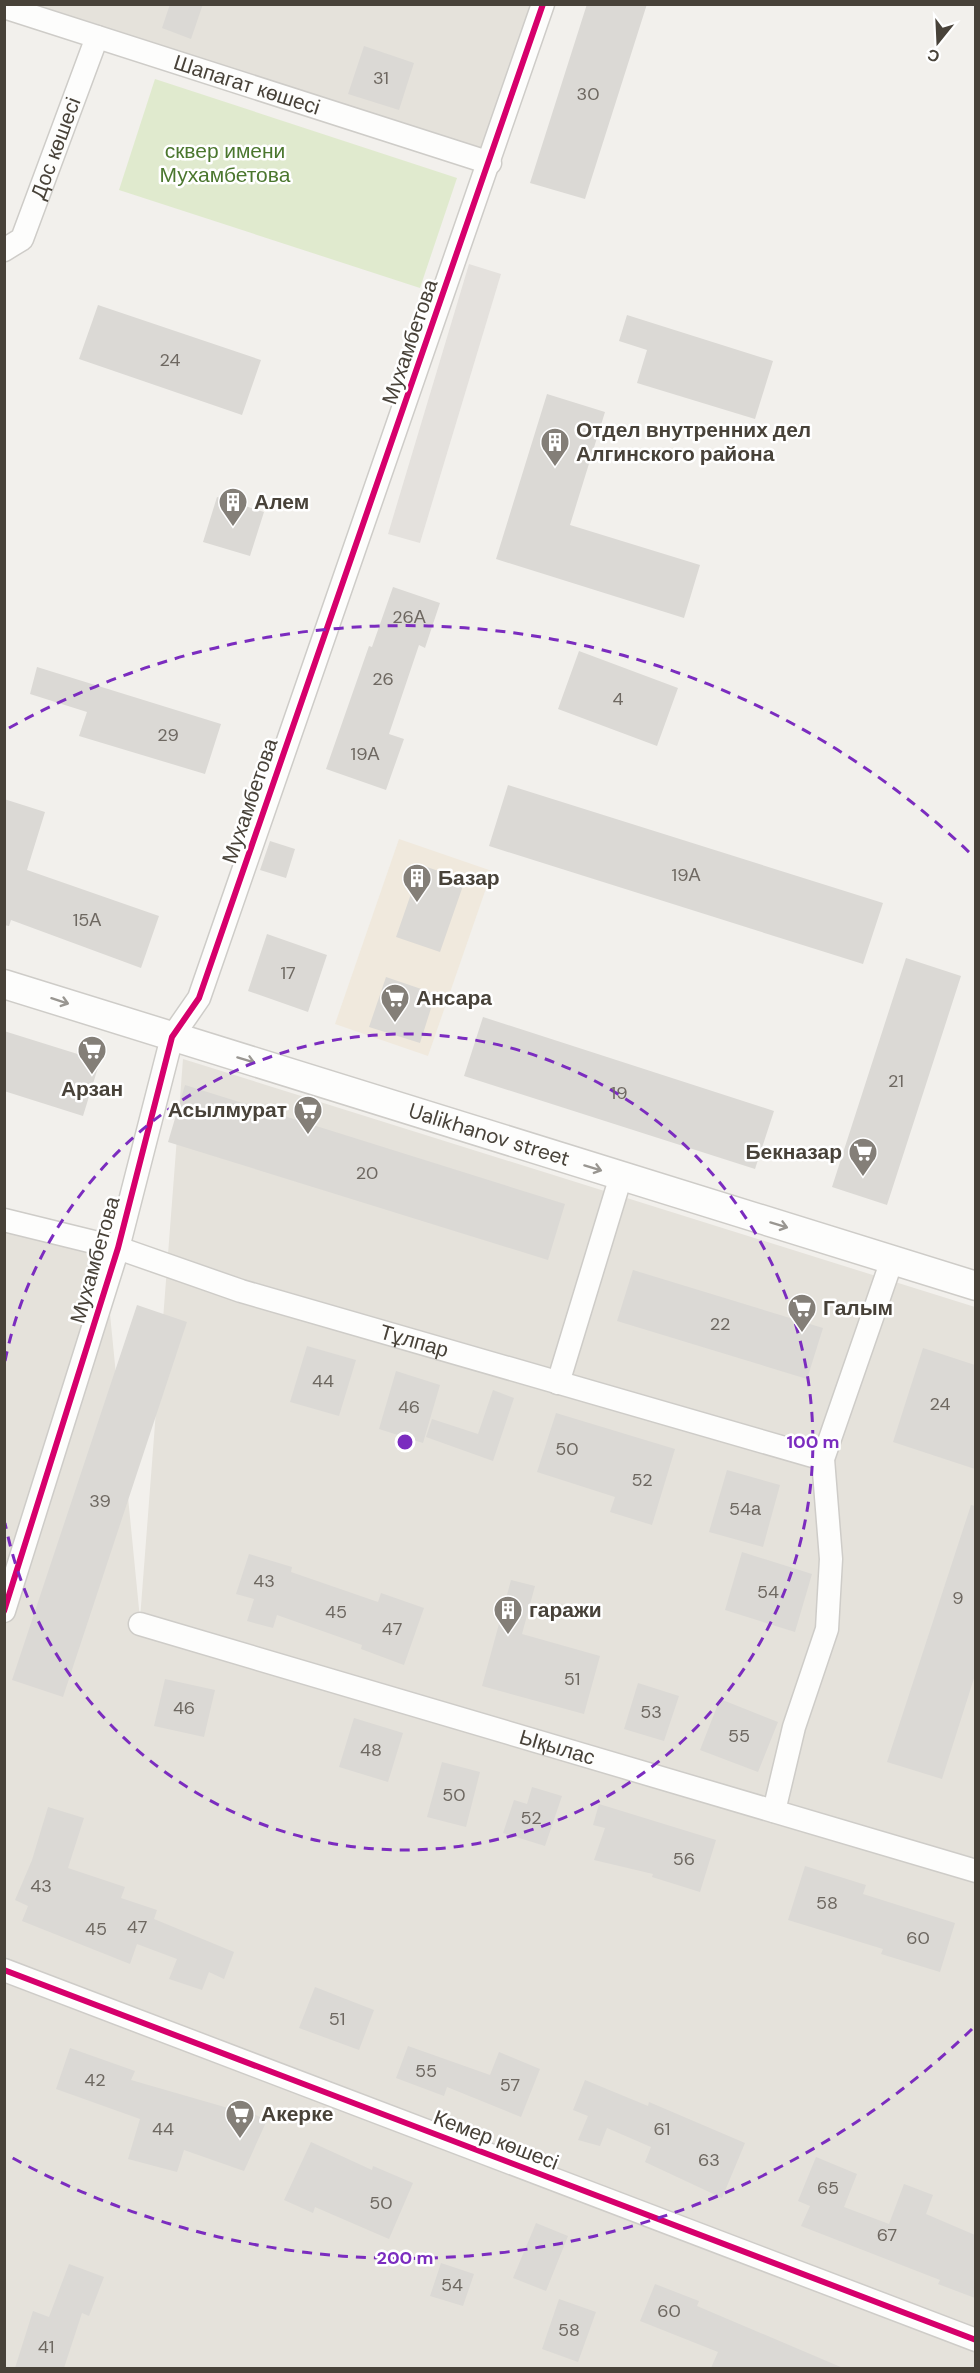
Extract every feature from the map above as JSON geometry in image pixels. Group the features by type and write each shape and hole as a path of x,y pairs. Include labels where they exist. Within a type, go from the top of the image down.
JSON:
{"street":[{"name":"Мухамбетова","path":"4,1611 9,1583 118,1248 172,1037 199,998 490,163 543,4"},
{"name":"Шапагат көшесі","path":"4,7 490,163"},
{"name":"Дос көшесі","path":"4,250 22,238 97,37"},
{"name":"Ualikhanov street","path":"4,984 975,1286"},
{"path":"558,1383 621,1176"},
{"name":"Тұлпар","path":"4,1220 118,1248 241,1291 823,1459"},
{"path":"774,1811 794,1727 827,1629 831,1559 823,1459 892,1260"},
{"name":"Ықылас","path":"140,1624 975,1871"},
{"name":"Кемер көшесі","path":"4,1970 975,2340"}],"shaded area":[{"path":"5,4 543,5 490,163"},
{"path":"469,264 501,274 420,543 388,534"},
{"name":"Базар","path":"399,839 492,871 428,1056 335,1024"},
{"path":"183,1059 975,1307 975,1858 200,1641 975,1864 975,2368 5,2368 4,1227 104,1253 140,1619"}],"green space":[{"name":"сквер имени Мухамбетова","path":"155,79 457,178 420,288 119,190"}],"building":[{"path":"170,4 203,4 191,39 162,28"},
{"path":"587,4 647,4 585,199 530,183"},
{"path":"364,46 414,63 399,110 348,94"},
{"path":"98,305 261,360 242,415 79,359"},
{"path":"627,315 773,361 755,419 637,383 647,350 619,341"},
{"name":"Отдел внутренних дел Алгинского района","path":"547,394 605,412 570,525 700,565 684,618 496,559"},
{"name":"Алем","path":"217,497 264,512 250,556 203,542"},
{"path":"393,587 440,603 425,648 419,645 389,734 404,739 386,790 326,769 369,646 372,647"},
{"path":"579,651 678,688 657,746 558,709"},
{"path":"37,667 221,724 205,774 79,736 87,712 30,694"},
{"path":"508,785 883,903 863,964 489,846"},
{"path":"4,799 45,812 27,870 159,916 141,968 11,920 9,926 4,925"},
{"path":"270,841 295,849 286,878 260,870"},
{"path":"421,865 465,880 440,952 396,937"},
{"path":"267,934 327,955 308,1012 248,991"},
{"path":"906,958 961,976 887,1205 832,1187"},
{"path":"386,977 433,993 433,1002 420,1043 369,1027"},
{"path":"483,1017 774,1111 755,1169 464,1076"},
{"path":"4,1031 100,1061 83,1116 4,1091"},
{"path":"185,1085 565,1204 548,1260 168,1142"},
{"path":"633,1270 823,1328 807,1379 617,1321"},
{"path":"137,1305 187,1322 63,1697 12,1680"},
{"path":"307,1346 356,1360 339,1416 290,1402"},
{"path":"923,1348 975,1365 975,1469 893,1442"},
{"path":"396,1371 440,1385 423,1443 379,1429"},
{"path":"493,1390 514,1398 493,1461 426,1437 432,1419 478,1434"},
{"path":"556,1413 675,1449 652,1525 610,1512 615,1497 537,1472"},
{"path":"727,1470 780,1485 763,1547 709,1532"},
{"path":"971,1505 975,1506 975,1675 942,1779 887,1762"},
{"path":"742,1552 812,1574 795,1632 725,1610"},
{"path":"249,1554 292,1567 291,1572 378,1602 381,1593 424,1608 404,1665 361,1649 362,1645 277,1615 273,1628 247,1621 254,1599 236,1594"},
{"path":"511,1580 535,1586 522,1634 600,1656 584,1714 482,1686"},
{"path":"165,1679 215,1690 204,1737 154,1726"},
{"path":"638,1683 679,1696 664,1741 624,1729"},
{"path":"720,1699 778,1722 758,1772 700,1750"},
{"path":"354,1718 403,1733 388,1782 339,1767"},
{"path":"442,1762 480,1772 466,1827 427,1817"},
{"path":"532,1787 562,1796 545,1846 503,1833 514,1800 527,1804"},
{"path":"599,1804 716,1840 700,1892 652,1877 653,1874 594,1860 605,1828 593,1825"},
{"path":"48,1807 84,1818 68,1868 125,1887 121,1898 157,1910 154,1919 234,1952 224,1979 209,1972 202,1990 169,1979 177,1959 137,1944 130,1964 22,1921 28,1906 15,1900 32,1860"},
{"path":"805,1866 866,1885 863,1894 955,1923 940,1972 881,1954 883,1949 788,1920"},
{"path":"315,1987 374,2010 359,2050 299,2028"},
{"path":"408,2046 490,2075 499,2052 540,2069 521,2117 447,2087 444,2096 396,2078"},
{"path":"70,2048 135,2071 131,2080 235,2110 236,2106 267,2120 244,2171 184,2150 177,2172 128,2159 140,2119 56,2089"},
{"path":"585,2080 648,2106 649,2102 745,2143 722,2198 645,2162 651,2147 607,2128 600,2146 578,2140 588,2116 573,2110"},
{"path":"311,2142 372,2170 373,2166 413,2183 389,2239 315,2207 313,2213 284,2200"},
{"path":"816,2157 857,2174 844,2207 889,2224 904,2184 933,2195 926,2214 975,2235 975,2298 938,2284 940,2280 801,2226 810,2206 798,2201"},
{"path":"536,2223 568,2236 546,2291 513,2278"},
{"path":"441,2263 474,2274 463,2306 430,2296"},
{"path":"69,2264 104,2277 89,2316 82,2313 64,2368 15,2368 33,2311 49,2317"},
{"path":"655,2284 699,2301 697,2306 843,2368 711,2368 718,2352 640,2321"},
{"path":"559,2299 596,2312 578,2362 542,2349"}],"cycle path":[{"path":"4,1611 118,1248 172,1037 199,998 543,4"},
{"path":"4,1970 976,2340"}],"place":[{"name":"Отдел внутренних дел Алгинского района","path":"555,468"},
{"name":"Алем","path":"233,528"},
{"name":"Базар","path":"417,904"},
{"name":"Ансара","path":"395,1024"},
{"name":"Арзан","path":"92,1076"},
{"name":"Асылмурат","path":"308,1136"},
{"name":"Бекназар","path":"863,1178"},
{"name":"Галым","path":"802,1334"},
{"name":"гаражи","path":"508,1636"},
{"name":"Акерке","path":"240,2140"}]}
